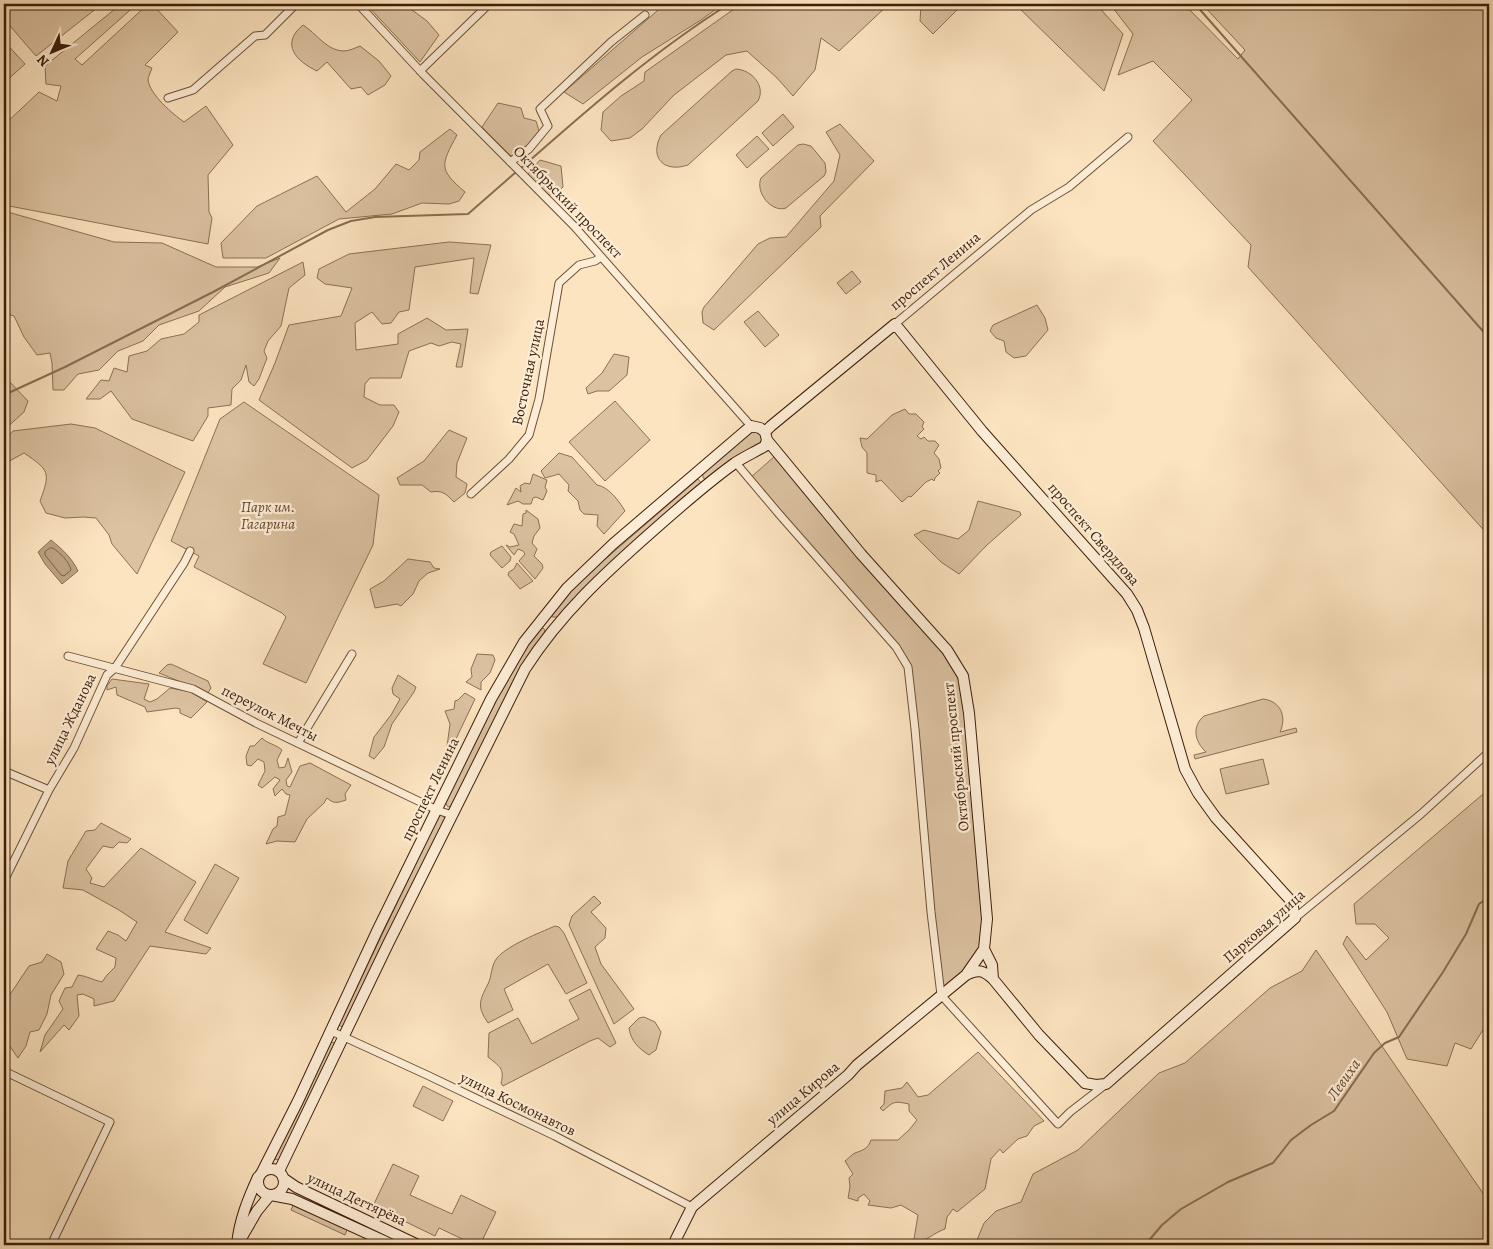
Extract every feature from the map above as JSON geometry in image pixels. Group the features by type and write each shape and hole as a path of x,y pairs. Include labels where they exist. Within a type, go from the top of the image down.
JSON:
{"street":[{"path":"168,98 192,90 255,36 265,35 296,4"},
{"name":"Октябрьский проспект","path":"358,4 420,71 574,226 751,426"},
{"path":"420,71 489,4"},
{"path":"510,162 529,149 548,126 540,109 611,42 645,15"},
{"name":"проспект Ленина","path":"281,1175 343,1038 452,815 525,669 552,630 578,600 708,483 736,463 765,446 766,436 771,426 1031,210 1069,187 1128,137"},
{"name":"Восточная улица","path":"471,494 509,459 529,435 539,400 559,283 579,265 595,261 601,257"},
{"name":"проспект Свердлова","path":"895,324 982,431 1127,594 1144,628 1185,769 1198,793 1216,818 1292,902"},
{"path":"751,426 760,428 766,436"},
{"name":"проспект Ленина","path":"237,1245 238,1230 260,1174 498,684 524,642 567,588 613,544 751,426"},
{"name":"Октябрьский проспект","path":"766,436 861,554 947,650 963,676 970,723 987,919 984,949 992,964 993,979 1039,1035 1085,1083 1096,1086 1106,1084"},
{"path":"736,463 778,514 896,647 908,667 931,912 941,995"},
{"path":"698,472 702,480 708,483"},
{"name":"улица Жданова","path":"4,881 49,790 74,748 107,674 115,668 190,551"},
{"path":"541,619 552,630"},
{"path":"298,743 352,654"},
{"name":"переулок Мечты","path":"68,656 193,689 298,743 437,810 452,815"},
{"name":"Парковая улица","path":"941,995 1058,1124 1295,918 1420,814 1489,752"},
{"path":"4,771 49,790"},
{"path":"1292,902 1308,908"},
{"path":"1292,902 1295,918"},
{"name":"улица Кирова","path":"673,1245 692,1207 966,975 984,949"},
{"path":"966,975 975,971 984,971 993,979"},
{"name":"улица Космонавтов","path":"331,1031 555,1136 692,1207"},
{"path":"4,1071 110,1122 51,1245"},
{"path":"271,1168 281,1175 283,1184 280,1190 270,1195 259,1188 260,1174 271,1168"},
{"name":"улица Дегтярёва","path":"281,1175 296,1187 418,1245"},
{"name":"проспект Ленина","path":"237,1245 257,1211 270,1195"},
{"name":"улица Дегтярёва","path":"270,1195 292,1198 393,1245"}],"green space":[{"path":"16,4 102,4 36,56 4,19 4,15"},
{"path":"121,4 137,4 75,59 82,65 148,4 152,4 178,32 145,65 152,68 148,79 150,86 163,104 184,122 206,106 233,145 208,175 209,212 212,218 208,244 4,205 4,125 39,92 57,101 61,86 46,84 45,66"},
{"path":"366,4 404,4 427,21 439,35 420,62"},
{"path":"665,4 723,4 642,57 583,104 564,92"},
{"path":"741,4 889,4 839,51 821,38 815,70 793,96 777,78 747,51 726,55 674,95 642,129 630,138 611,141 601,130 603,112 621,96 644,81 645,72"},
{"path":"921,4 963,4 933,34 920,21"},
{"path":"1015,4 1096,4 1123,34 1104,91"},
{"path":"1110,4 1184,4 1238,59 1245,50 1202,4 1489,4 1489,536 1248,267 1251,245 1153,141 1192,100 1153,61 1118,75 1133,34"},
{"path":"303,25 332,48 344,51 360,46 379,61 391,76 385,85 368,95 361,87 351,89 327,62 317,71 309,67 297,57 292,45 296,32"},
{"path":"4,41 25,64 4,83"},
{"path":"736,69 747,72 756,80 760,90 758,101 688,165 672,167 661,162 657,151 661,135"},
{"path":"498,103 521,108 524,118 536,121 539,131 528,145 511,156 482,127"},
{"path":"783,114 794,127 773,146 762,133"},
{"path":"840,124 874,161 820,216 821,227 714,330 703,323 702,312 704,307 758,244 770,238 786,237 834,181 840,155 826,132"},
{"path":"450,129 457,135 445,160 445,166 450,178 465,192 459,201 449,204 422,203 392,214 339,219 266,258 223,258 221,243 257,206 317,176 346,212 375,189 396,164 409,170 419,160 420,152"},
{"path":"757,136 769,149 747,168 736,155"},
{"path":"798,145 811,146 825,163 826,172 824,176 786,208 780,209 770,204 762,195 760,189 761,178"},
{"path":"540,160 561,166 563,187 555,194 549,195 528,174"},
{"path":"4,211 114,242 162,243 216,267 257,267 280,258 269,273 225,287 199,311 159,325 143,341 118,351 99,370 78,374 64,390 53,390 50,353 37,355 24,337 14,316 4,313"},
{"path":"449,242 491,245 478,294 470,293 474,258 415,267 409,310 399,312 391,323 382,324 372,312 355,323 356,350 398,344 398,334 427,318 446,330 468,329 462,367 456,367 461,344 452,342 439,346 431,343 409,351 401,378 370,378 365,384 364,397 380,405 394,405 399,412 393,426 367,460 352,468 259,400 289,325 341,316 352,288 325,284 317,278 319,269 349,254"},
{"path":"303,262 305,275 289,288 281,326 268,341 264,351 267,358 259,379 254,386 249,382 246,365 241,380 232,389 231,405 208,408 208,416 193,441 132,419 111,391 100,399 86,399 101,380 109,381 114,368 127,372 129,356 147,351 161,339 184,334 199,322 199,315"},
{"path":"852,271 861,282 846,294 837,283"},
{"path":"1037,305 1045,318 1048,330 1026,356 1014,358 1006,352 1004,341 996,338 990,331 993,325"},
{"path":"758,311 779,335 765,347 744,322"},
{"path":"614,354 629,357 627,375 609,391 597,391 588,394 586,388 602,373"},
{"path":"4,378 28,401 24,412 4,430"},
{"path":"615,401 650,440 605,481 569,442"},
{"name":"Парк им. Гагарина","path":"244,402 379,495 373,545 306,683 263,664 286,617 282,613 194,567 199,556 171,541 220,419"},
{"path":"905,409 909,414 916,414 924,422 922,427 924,429 917,436 921,439 924,437 928,441 935,441 939,445 934,453 939,459 941,468 934,481 932,479 926,482 911,497 909,496 902,502 881,480 876,482 876,475 867,473 867,453 862,447 860,438 867,439 892,415"},
{"path":"71,424 95,428 185,472 137,574 112,544 109,535 96,518 65,518 46,513 40,501 46,484 46,473 39,464 24,453 4,464 4,441 13,431"},
{"path":"449,430 467,438 457,463 456,477 467,484 465,493 454,502 444,493 431,492 422,485 400,485 397,478 424,461"},
{"path":"751,432 762,435 762,442 708,479 703,478 703,473"},
{"path":"559,453 572,457 597,485 606,488 613,495 625,511 604,534 597,526 598,515 584,514 580,510 578,501 568,491 569,485 559,474 545,478 541,471"},
{"path":"775,456 944,652 958,678 969,735 985,923 980,948 963,973 942,989 909,666 750,478"},
{"path":"533,474 547,480 545,487 547,491 543,500 536,497 533,498 531,504 523,504 518,501 507,505 516,488 521,492 520,486 525,483 530,484"},
{"path":"698,479 702,484 586,586 557,617 552,617 551,611 581,580"},
{"path":"978,501 1020,512 1021,515 987,545 959,574 941,562 914,535 924,530 958,539 969,530"},
{"path":"526,510 538,519 540,528 534,536 532,543 537,549 534,556 542,564 543,568 535,579 519,561 525,554 523,551 518,549 514,555 506,545 510,547 519,545 514,534 510,532 514,524 522,526 523,514 526,513"},
{"path":"502,546 511,557 510,561 502,568 490,555 491,552"},
{"path":"408,559 430,562 434,568 440,569 428,573 419,581 413,594 401,606 397,604 375,608 370,589 384,581"},
{"path":"517,563 533,581 520,589 508,575"},
{"path":"539,627 545,630 544,633 512,683 453,805 448,807 445,802 506,679"},
{"path":"477,654 493,655 495,660 490,673 481,682 481,690 466,682 472,677 471,669"},
{"path":"171,664 208,681 211,688 208,693 159,673 167,665"},
{"path":"398,675 416,687 392,724 384,747 374,759 369,756 374,737 391,715 400,699 393,694 392,688"},
{"path":"112,679 149,684 144,699 150,702 157,699 170,688 191,692 207,702 191,718 180,713 180,709 176,708 147,712 145,707 117,695 116,687 107,690 107,686"},
{"path":"465,693 475,699 455,741 455,746 449,754 446,754 450,724 445,711 454,709 455,701"},
{"path":"1263,699 1274,703 1281,711 1283,721 1280,732 1296,728 1297,732 1195,759 1194,755 1206,752 1199,743 1196,734 1198,724 1204,716"},
{"path":"262,738 282,750 277,760 279,768 285,767 288,758 292,772 286,780 287,786 290,787 300,766 310,763 351,785 345,794 346,800 336,802 327,798 307,819 295,842 277,841 266,844 273,829 277,826 278,817 285,815 290,795 286,794 282,789 275,796 273,789 280,780 275,777 262,788 258,785 265,771 264,762 258,759 251,766 247,765 246,756 250,746 254,746"},
{"path":"1263,759 1269,784 1226,794 1220,769"},
{"path":"1489,789 1489,1025 1486,1025 1471,1049 1455,1043 1447,1066 1407,1059 1387,1012 1343,944 1347,936 1366,960 1389,938 1375,924 1356,924 1354,904"},
{"path":"441,815 445,818 445,821 344,1028 339,1025 438,817"},
{"path":"101,823 131,839 127,843 119,842 113,848 103,846 86,869 92,878 90,883 104,887 141,848 196,882 165,932 211,948 206,954 150,946 114,1001 94,1006 94,999 83,994 77,995 79,1016 69,1030 64,1025 40,1052 45,1035 63,1009 59,1001 65,988 72,987 78,975 102,982 115,967 116,958 96,949 108,931 126,941 137,922 83,890 63,888 68,861 86,831 95,830"},
{"path":"215,864 239,878 207,934 184,920"},
{"path":"594,896 601,903 591,912 606,928 605,938 595,947 601,964 634,1009 614,1024 569,925 572,916"},
{"path":"555,926 559,927 564,933 587,983 566,994 548,964 504,989 513,1010 488,1023 482,1013 481,1000 497,958 516,944"},
{"path":"1316,950 1489,1202 1489,1245 975,1245 984,1223 996,1211 1021,1202 1033,1174 1078,1150 1159,1073 1185,1063 1270,988 1302,971"},
{"path":"47,954 61,962 64,974 51,995 47,1014 39,1030 30,1032 26,1046 18,1058 4,1038 9,996 29,966 42,962"},
{"path":"590,989 616,1043 610,1047 598,1038 590,1041 503,1086 501,1083 502,1071 488,1057 489,1033 518,1018 532,1044 579,1019 569,1000"},
{"path":"644,1017 655,1022 661,1032 656,1050 649,1055 636,1044 631,1037 629,1028 639,1018"},
{"path":"331,1042 335,1043 279,1160 274,1159"},
{"path":"978,1052 1044,1121 1034,1126 1027,1136 1018,1139 1003,1153 1000,1149 991,1159 985,1189 957,1212 953,1209 947,1217 945,1229 913,1245 918,1215 901,1205 891,1208 868,1205 870,1201 864,1194 858,1198 858,1201 848,1198 849,1178 853,1174 845,1161 867,1147 871,1140 898,1140 917,1120 909,1111 909,1104 894,1103 883,1111 880,1108 884,1104 885,1091 902,1088 907,1082 918,1097 928,1095"},
{"path":"423,1086 453,1101 443,1121 413,1106"},
{"path":"393,1164 419,1176 410,1195 452,1214 461,1195 496,1212 480,1245 475,1245 439,1228 435,1236 373,1206"},
{"path":"294,1203 348,1228 345,1235 291,1210"}],"water":[{"path":"51,540 73,562 78,571 62,584 45,564 38,552"}],"waterway":[{"path":"520,169 648,61 729,4"},
{"path":"1195,4 1489,338"},
{"path":"4,395 65,367 213,292 328,230 351,221 375,217 468,214 516,172"},
{"name":"Левиха","path":"1145,1245 1162,1225 1181,1209 1228,1182 1273,1163 1291,1140 1334,1111 1374,1053 1385,1043 1399,1037 1466,934 1479,904 1489,897"}]}
